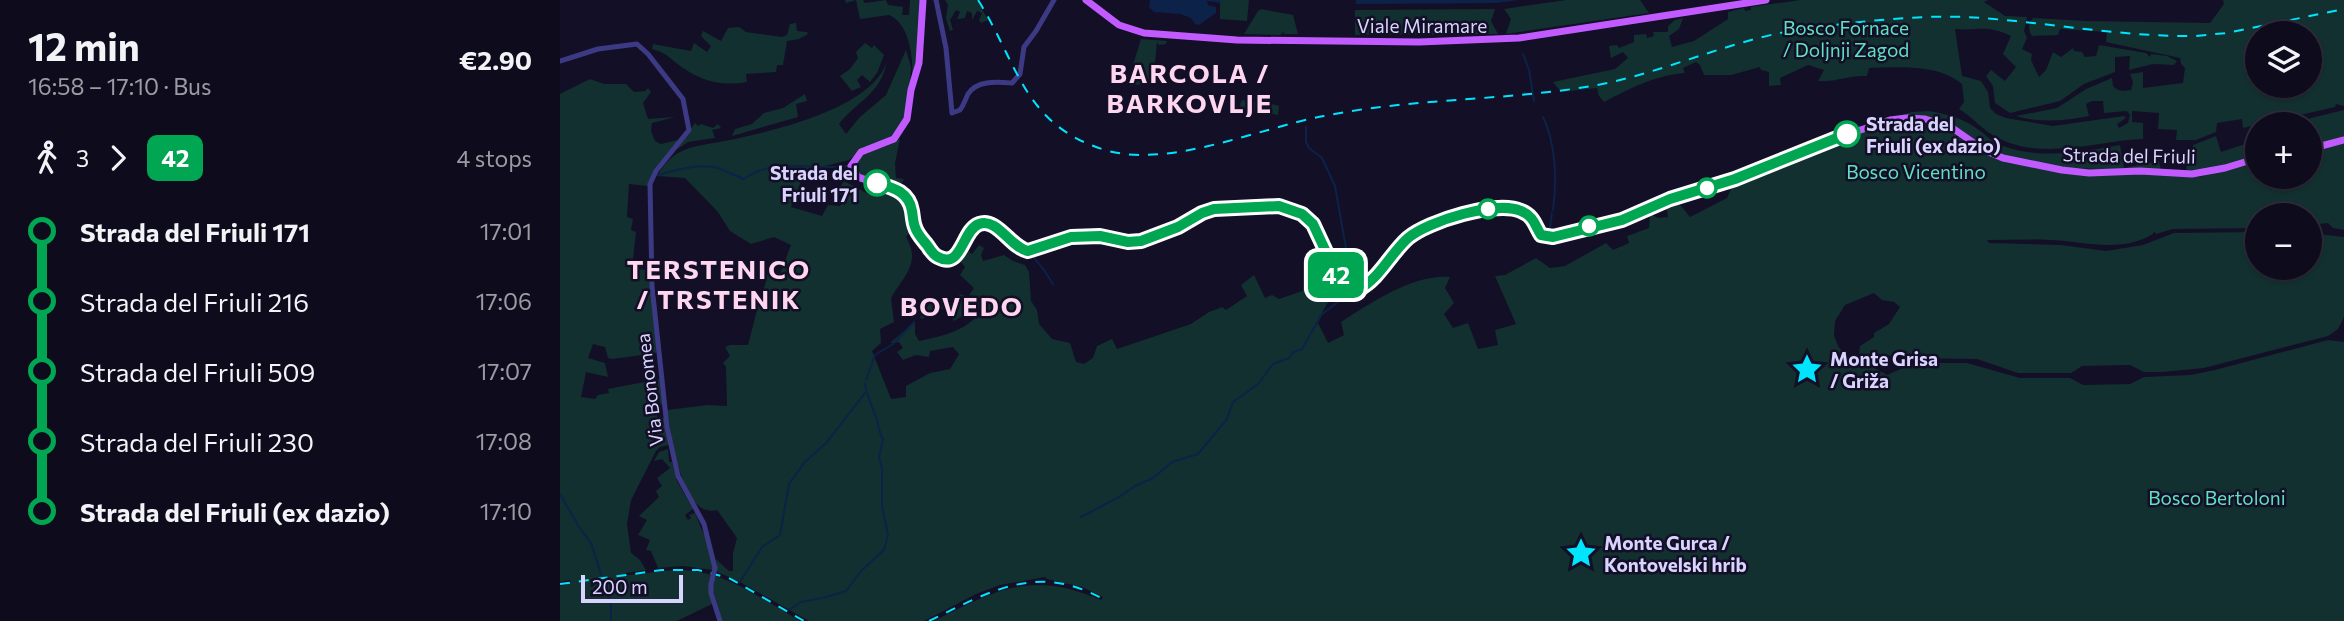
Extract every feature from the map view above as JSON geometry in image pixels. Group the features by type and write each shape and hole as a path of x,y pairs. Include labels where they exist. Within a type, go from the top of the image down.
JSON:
{"main road":[{"name":"Strada del Friuli","path":"923,0 919,63 911,90 907,119 894,139 861,152 851,166 858,177 895,188 904,195 910,202 919,235 934,254 944,259 951,259 958,254 968,232 983,223 993,225 1018,247 1028,251 1071,237 1100,236 1128,242 1141,241 1214,209 1279,206 1297,212 1310,221 1321,239 1339,282 1348,288 1359,289 1370,281 1410,236 1437,221 1506,207 1528,215 1541,235 1553,237 1587,226 1615,222 1670,199 1735,179 1825,142 1891,120 1907,118 1925,119 1951,127 1984,150 2003,158 2062,170 2089,173 2140,171 2192,174 2245,162"},
{"name":"Viale Miramare","path":"1086,0 1119,25 1144,33 1237,40 1419,42 1518,38 1766,0"},
{"path":"2322,146 2344,140"}],"street":[{"path":"936,0 946,48 950,113 956,113 971,90 984,83 1012,83 1020,74 1024,47 1034,36 1054,0"},
{"name":"Via Bonomea","path":"560,61 598,49 637,44 648,54 684,101 689,130 656,171 650,184 652,286 664,412 683,489 704,524 715,568 711,593 719,621"}],"green space":[{"path":"856,0 863,0 865,3 886,0 888,5 903,7 902,15 909,15 910,0 922,0 916,68 911,83 911,55 902,26 889,15 860,19"},
{"path":"945,0 977,0 988,20 981,23 979,20 982,13 977,11 972,20 972,13 967,11 965,18 957,19 960,12 956,10 950,20 953,30 950,31 946,18 948,5"},
{"path":"1220,0 1249,0 1247,21 1220,19"},
{"path":"1566,0 1640,0 1649,13 1506,34 1511,19 1504,9"},
{"name":"Bosco Fornace / Doljnji Zagod","path":"1800,0 1988,0 1984,2 2005,16 2027,17 2024,31 2027,38 2022,49 2032,54 2031,60 2039,77 2046,70 2053,52 2061,57 2073,48 2074,51 2082,52 2085,57 2096,56 2099,45 2146,53 2150,57 2151,54 2167,56 2177,61 2174,65 2153,64 2129,70 2130,56 2115,57 2115,72 2084,84 2060,101 2010,113 1995,103 1993,86 1986,76 1991,70 2005,81 2016,67 2003,54 2011,36 1989,29 1955,29 1962,76 1981,81 1988,92 1990,108 1996,114 2053,126 2124,116 2126,118 2117,124 2119,128 2128,123 2130,115 2127,111 2104,113 2103,101 2086,104 2089,116 2080,118 2043,120 2016,116 2057,108 2086,89 2112,78 2113,86 2117,89 2131,90 2133,82 2130,74 2143,72 2143,88 2183,83 2185,68 2180,58 2106,42 2107,32 2060,29 2058,35 2032,36 2029,27 2033,18 2210,23 2224,4 2223,0 2344,0 2344,106 2336,104 2335,107 2313,112 2245,112 2245,128 2242,119 2217,123 2216,132 2196,140 2176,140 2177,130 2158,129 2159,113 2132,111 2132,122 2143,123 2143,139 2051,149 2015,145 1993,135 1959,109 1964,102 1962,84 1942,73 1918,68 1869,68 1867,76 1818,81 1824,70 1808,65 1780,78 1781,85 1769,86 1769,72 1761,70 1760,67 1731,75 1704,75 1696,62 1683,68 1685,73 1652,80 1604,102 1597,88 1561,92 1553,82 1615,69 1628,58 1623,52 1611,58 1609,46 1617,45 1619,48 1634,42 1634,35 1646,34 1647,38 1654,36 1653,32 1668,32 1668,26 1675,20 1683,18 1679,29 1669,36 1672,47 1694,41 1728,19 1728,12 1744,8 1745,11 1751,10 1751,7"},
{"path":"1261,9 1293,15 1298,34 1244,34"},
{"path":"1495,9 1491,21 1498,34 1355,35 1355,10"},
{"path":"796,23 797,31 808,34 787,41 783,65 777,65 776,72 746,74 747,82 727,84 700,78 665,54 652,49 653,44 691,51 694,43 707,52 711,46 701,36 703,31 721,41 728,28 739,27 746,32 782,37 787,35 790,24"},
{"path":"1141,39 1167,41 1166,44 1159,45 1157,42 1153,82 1130,86 1135,71 1133,65"},
{"path":"865,43 872,48 874,45 884,55 870,82 862,75 857,80 861,87 852,91 840,76 850,69 858,58 856,52"},
{"path":"906,50 911,67 909,107 894,136 857,153 849,160 805,171 791,207 822,216 828,205 840,206 845,199 837,192 844,181 870,195 877,190 894,194 903,202 911,231 906,237 912,261 891,298 894,322 880,329 881,343 872,351 891,399 906,397 906,386 930,373 950,369 959,354 953,347 930,351 929,357 916,355 903,360 897,352 903,348 899,342 890,343 915,322 915,334 919,341 954,332 976,317 982,310 978,307 954,321 945,308 922,319 920,317 931,302 938,302 942,297 954,304 960,294 968,297 974,288 960,275 965,267 959,260 963,248 972,254 979,245 984,248 981,255 983,261 1004,255 1025,265 1029,272 1031,301 1037,310 1039,324 1052,339 1070,343 1076,362 1084,364 1093,358 1097,346 1112,339 1117,349 1191,324 1222,307 1226,310 1247,296 1241,285 1254,275 1265,298 1272,295 1279,299 1302,291 1305,284 1322,279 1317,266 1301,251 1323,269 1328,281 1330,299 1317,321 1328,343 1344,335 1341,322 1393,291 1422,280 1450,277 1445,288 1454,303 1444,314 1453,328 1468,323 1478,349 1498,345 1495,330 1516,324 1495,276 1505,275 1536,258 1550,268 1565,266 1606,243 1613,250 1629,243 1627,236 1649,228 1650,214 1658,218 1668,217 1666,203 1677,201 1690,217 1727,198 1734,182 1839,140 1841,145 1847,144 1846,137 1890,123 1916,121 1931,124 1960,136 2004,162 2076,175 2151,174 2199,177 2245,164 2245,189 2322,189 2322,148 2344,143 2344,230 2333,228 2328,223 2322,224 2322,203 2245,203 2245,228 2173,229 2156,234 2154,231 2141,240 2116,245 2052,240 1987,240 1989,243 2061,245 2106,251 2143,245 2174,233 2245,232 2245,280 2322,280 2322,234 2344,237 2344,317 2338,329 2328,336 2204,368 2163,372 2144,372 2130,365 2082,366 2071,373 2018,373 1977,359 1885,355 1875,368 1887,375 1914,363 1967,363 2020,378 2070,378 2083,385 2130,384 2144,377 2190,375 2215,370 2328,340 2344,342 2344,621 934,621 996,592 1015,587 1055,586 1101,600 1103,597 1082,587 1045,577 1000,585 976,594 924,621 809,621 713,570 683,566 658,568 651,551 646,550 650,540 638,535 647,520 639,516 659,497 656,491 662,486 657,478 670,468 662,459 654,461 659,452 668,449 669,462 672,462 677,481 693,509 685,515 688,520 691,518 689,515 695,513 717,566 716,559 729,571 733,571 733,553 737,538 717,510 705,510 695,502 687,489 675,455 667,410 708,405 727,406 726,367 723,363 730,356 725,347 748,345 758,306 766,306 767,297 762,296 769,269 780,274 791,245 774,237 751,244 730,231 718,212 685,178 657,176 672,157 684,150 772,130 842,105 862,93 877,78 887,62 874,90 839,124 846,134 860,117 886,95","holes":["1874,293 1882,300 1894,302 1900,307 1889,324 1860,346 1858,363 1839,348 1834,336 1835,321 1845,305"]},
{"path":"590,79 604,84 626,84 634,92 648,88 651,92 643,103 648,119 675,117 652,123 651,131 655,141 661,144 678,140 648,186 629,184 627,217 633,219 631,230 636,232 632,269 650,270 657,353 612,359 608,358 605,347 593,344 588,358 605,363 608,377 586,372 581,397 595,399 598,395 609,393 608,389 660,379 663,408 649,386 648,396 651,405 657,409 657,418 664,418 669,445 656,451 631,500 627,524 631,553 640,560 646,570 626,575 680,570 713,575 757,595 800,621 722,621 713,590 712,604 677,621 560,621 560,586 571,583 570,580 560,582 560,94"},
{"path":"805,94 807,101 796,104 798,117 732,136 735,129 752,124 764,113 783,108"},
{"path":"1242,100 1279,106 1278,115 1241,109"},
{"path":"2344,110 2344,139 2322,144 2322,115"},
{"path":"1929,111 1962,120 1994,142 2011,149 2058,153 2120,145 2124,168 2159,161 2161,171 2068,168 1998,155 1949,124 1917,115 1867,124 1912,112"},
{"path":"695,123 713,128 718,124 721,128 712,130 715,138 688,142 676,150"},
{"path":"2216,136 2221,152 2245,144 2245,159 2228,165 2186,172 2187,162 2193,157 2193,145"},
{"path":"900,139 895,163 896,178 904,179 899,188 882,179 881,182 858,174 854,163 859,158"}],"water":[{"path":"1150,0 1220,0 1221,3 1207,1 1208,5 1216,7 1216,13 1199,25 1180,14 1154,12 1149,7"},
{"path":"1356,0 1519,0 1496,3 1356,4"}],"waterway":[{"path":"1523,54 1529,70 1534,101"},
{"path":"1543,117 1551,139 1554,162 1553,210"},
{"path":"1306,127 1306,142 1309,148 1322,158 1335,186 1348,260 1346,280"},
{"path":"658,175 703,166 718,168 744,179 756,172 782,166 848,166"},
{"path":"1546,234 1552,213"},
{"path":"1031,254 1043,269"},
{"path":"1044,270 1053,284"},
{"path":"1081,517 1153,478 1172,462 1198,454 1227,419 1233,402 1258,384 1273,364 1302,349 1322,314 1338,302"},
{"path":"866,380 875,355 893,344 914,322"},
{"path":"790,609 801,602 846,591 861,571 884,550 888,535 882,506 882,468 879,458 883,439 865,384"},
{"path":"740,582 762,547 780,535 789,484 804,463 827,442 865,393"},
{"path":"560,494 591,543 611,605 611,621"}],"railway":[{"path":"978,0 1014,69 1039,108 1056,125 1078,139 1105,150 1130,154 1185,151 1357,110 1592,86 1646,73 1753,39 1808,28 1906,18 1965,17 2137,34 2195,36 2227,33 2344,9"},
{"path":"560,584 662,570 698,570 729,578 804,621"},
{"path":"929,621 993,592 1035,582 1079,588 1103,599"}],"bus line":[{"name":"42","path":"877,183 895,188 910,202 914,226 919,235 937,257 944,259 951,259 958,254 968,232 983,223 993,225 1022,250 1028,251 1071,237 1100,236 1128,242 1141,241 1214,209 1284,206 1302,214 1313,224 1339,282 1348,288 1359,289 1370,281 1410,236 1437,221 1506,207 1521,210 1532,218 1541,235 1553,237 1587,226 1622,220 1670,199 1735,179 1847,134"}],"place":[{"name":"Strada del Friuli (ex dazio)","path":"1847,134"},
{"name":"Strada del Friuli 171","path":"877,183"},
{"name":"Monte Grisa / Griža","path":"1807,369"},
{"name":"Monte Gurca / Kontovelski hrib","path":"1581,553"}],"district":[{"name":"BARCOLA / BARKOVLJE","path":"1190,87"},
{"name":"TERSTENICO / TRSTENIK","path":"719,283"},
{"name":"BOVEDO","path":"962,305"}],"park label":[{"name":"Bosco Vicentino","path":"1916,171"},
{"name":"Bosco Bertoloni","path":"2217,497"}]}
